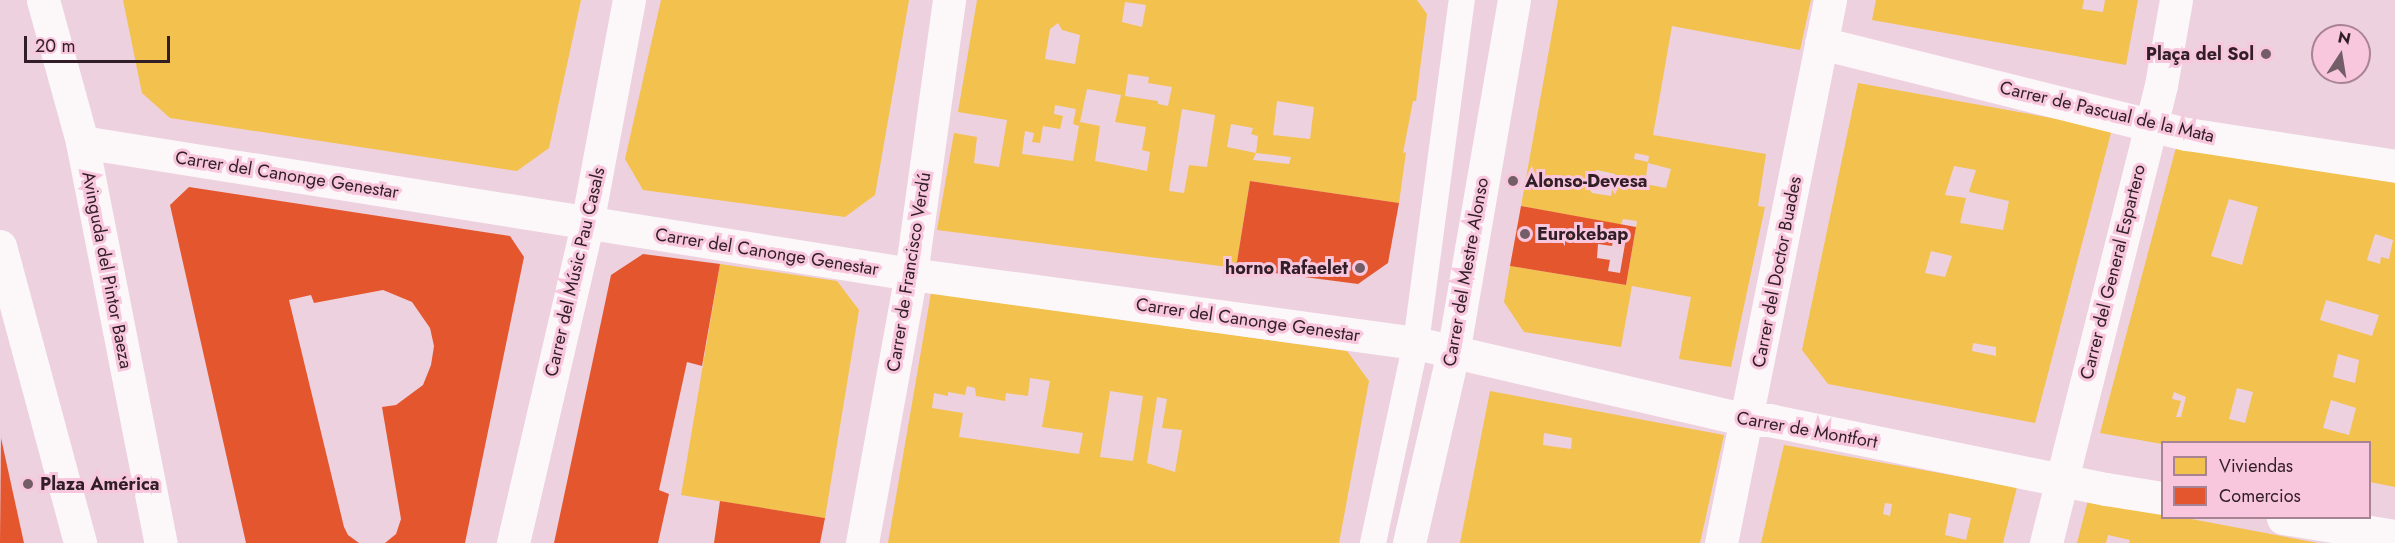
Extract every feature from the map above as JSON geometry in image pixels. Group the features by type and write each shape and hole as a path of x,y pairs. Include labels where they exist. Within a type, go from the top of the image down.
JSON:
{"street":[{"name":"Avinguda del Pintor Baeza","path":"43,0 82,142 161,543"},
{"name":"Carrer del Músic Pau Casals","path":"513,543 587,224 629,0"},
{"name":"Carrer de Francisco Verdú","path":"862,543 911,274 949,0"},
{"name":"Carrer del Mestre Alonso","path":"1409,543 1453,353 1514,0"},
{"name":"Carrer del Doctor Buades","path":"1721,543 1748,420 1830,0"},
{"name":"Carrer del General Espartero","path":"2046,543 2161,85 2176,0"},
{"name":"Carrer de Pascual de la Mata","path":"1821,43 1834,44 2187,134 2395,166"},
{"name":"Carrer del Canonge Genestar","path":"82,142 911,274 1416,343 1453,353"},
{"path":"0,246 80,543"},
{"name":"Carrer de Montfort","path":"1453,353 1748,420 1768,420 2061,480 2161,498"},
{"path":"2289,519 2395,536"}],"lane":[{"name":"Carrer del Mestre Alonso","path":"1373,543 1416,343 1462,0"}],"building: Viviendas":[{"path":"123,0 581,0 549,148 517,171 170,118 142,93"},
{"path":"661,0 909,0 875,195 845,217 643,190 625,159"},
{"path":"977,0 1417,0 1427,14 1416,101 1413,101 1403,153 1406,152 1399,203 1250,181 1236,268 937,230 954,133 977,137 974,163 999,167 1007,120 958,112","holes":["1125,2 1146,5 1142,27 1122,22","1058,23 1062,30 1080,35 1075,64 1045,59 1050,29","1128,74 1149,77 1148,83 1172,87 1168,106 1158,104 1158,101 1125,96","1087,89 1121,95 1115,122 1146,127 1142,150 1150,152 1147,171 1095,161 1100,126 1080,122","1277,101 1314,107 1310,139 1273,135","1055,105 1076,109 1073,124 1079,126 1073,161 1022,154 1025,131 1034,133 1032,142 1040,143 1043,126 1060,129 1063,116 1054,114","1182,109 1215,115 1207,167 1189,165 1184,193 1169,191","1231,124 1253,128 1251,134 1258,136 1256,153 1227,147","1256,153 1291,157 1289,164 1253,160"]},
{"path":"1558,0 1811,0 1800,50 1672,26 1653,135 1766,154 1758,206 1765,207 1731,367 1679,359 1691,297 1632,286 1621,347 1524,332 1504,302 1510,266 1626,285 1637,221 1623,219 1621,225 1521,206","holes":["1635,153 1649,156 1648,163 1671,169 1666,188 1645,184 1648,162 1634,159","1597,170 1615,174 1611,196 1592,193 1587,186 1589,174"]},
{"path":"1876,0 2084,0 2082,9 2103,12 2105,0 2138,0 2126,65 1872,20"},
{"path":"1858,83 2112,129 2035,423 1828,384 1802,350","holes":["1954,166 1976,170 1969,192 2009,201 2003,230 1960,223 1966,198 1945,195","1931,251 1952,256 1945,277 1925,273","1973,343 1996,347 1996,356 1972,351"]},
{"path":"2178,140 2395,180 2395,487 2371,482 2371,441 2161,441 2161,444 2100,433","holes":["2229,199 2258,207 2242,265 2211,256","2375,234 2393,240 2389,259 2381,257 2380,264 2367,260","2326,300 2379,315 2372,336 2320,320","2338,354 2359,360 2355,383 2333,377","2237,388 2253,392 2245,423 2229,419","2174,392 2186,397 2181,417 2176,417 2181,401 2172,399","2331,400 2356,408 2349,435 2323,428"]},
{"path":"720,264 837,281 859,310 825,518 681,495"},
{"path":"931,293 1347,351 1369,381 1339,543 888,543","holes":["1030,378 1050,381 1042,427 1083,433 1079,454 959,437 963,413 932,408 934,393 948,396 948,392 965,395 967,386 975,388 976,396 1005,401 1006,393 1028,396","1110,391 1143,396 1133,461 1100,457","1157,397 1167,399 1162,428 1182,430 1175,472 1147,463"]},
{"path":"1490,391 1724,435 1700,543 1460,543","holes":["1544,433 1572,438 1571,449 1543,445"]},
{"path":"1784,445 2017,487 2003,543 1761,543","holes":["1885,503 1892,504 1890,516 1883,514","1949,513 1971,518 1966,540 1945,535"]},
{"path":"2088,500 2161,513 2161,519 2191,519 2318,543 2129,543 2130,540 2108,535 2106,543 2077,543"}],"building: Comercios":[{"path":"1250,181 1399,203 1388,263 1358,284 1236,268"},
{"path":"189,187 510,236 524,257 465,543 385,543 396,534 401,519 382,407 396,405 423,385 431,365 434,346 430,328 412,302 383,290 314,303 311,295 289,300 344,527 348,535 359,543 246,543 170,205"},
{"path":"1521,206 1636,227 1626,285 1510,266","holes":["1614,236 1626,238 1620,273 1608,271 1610,260 1597,258 1598,244 1612,246"]},
{"path":"643,254 720,264 702,366 687,362 659,490 669,494 658,543 554,543 611,275"},
{"path":"1,438 24,543 0,543"},
{"path":"720,501 825,518 820,543 714,543"}],"place":[{"name":"Plaça del Sol","path":"2266,54"},
{"name":"Alonso-Devesa","path":"1513,181"},
{"name":"Eurokebap","path":"1525,234"},
{"name":"horno Rafaelet","path":"1360,268"},
{"name":"Plaza América","path":"28,484"}]}
